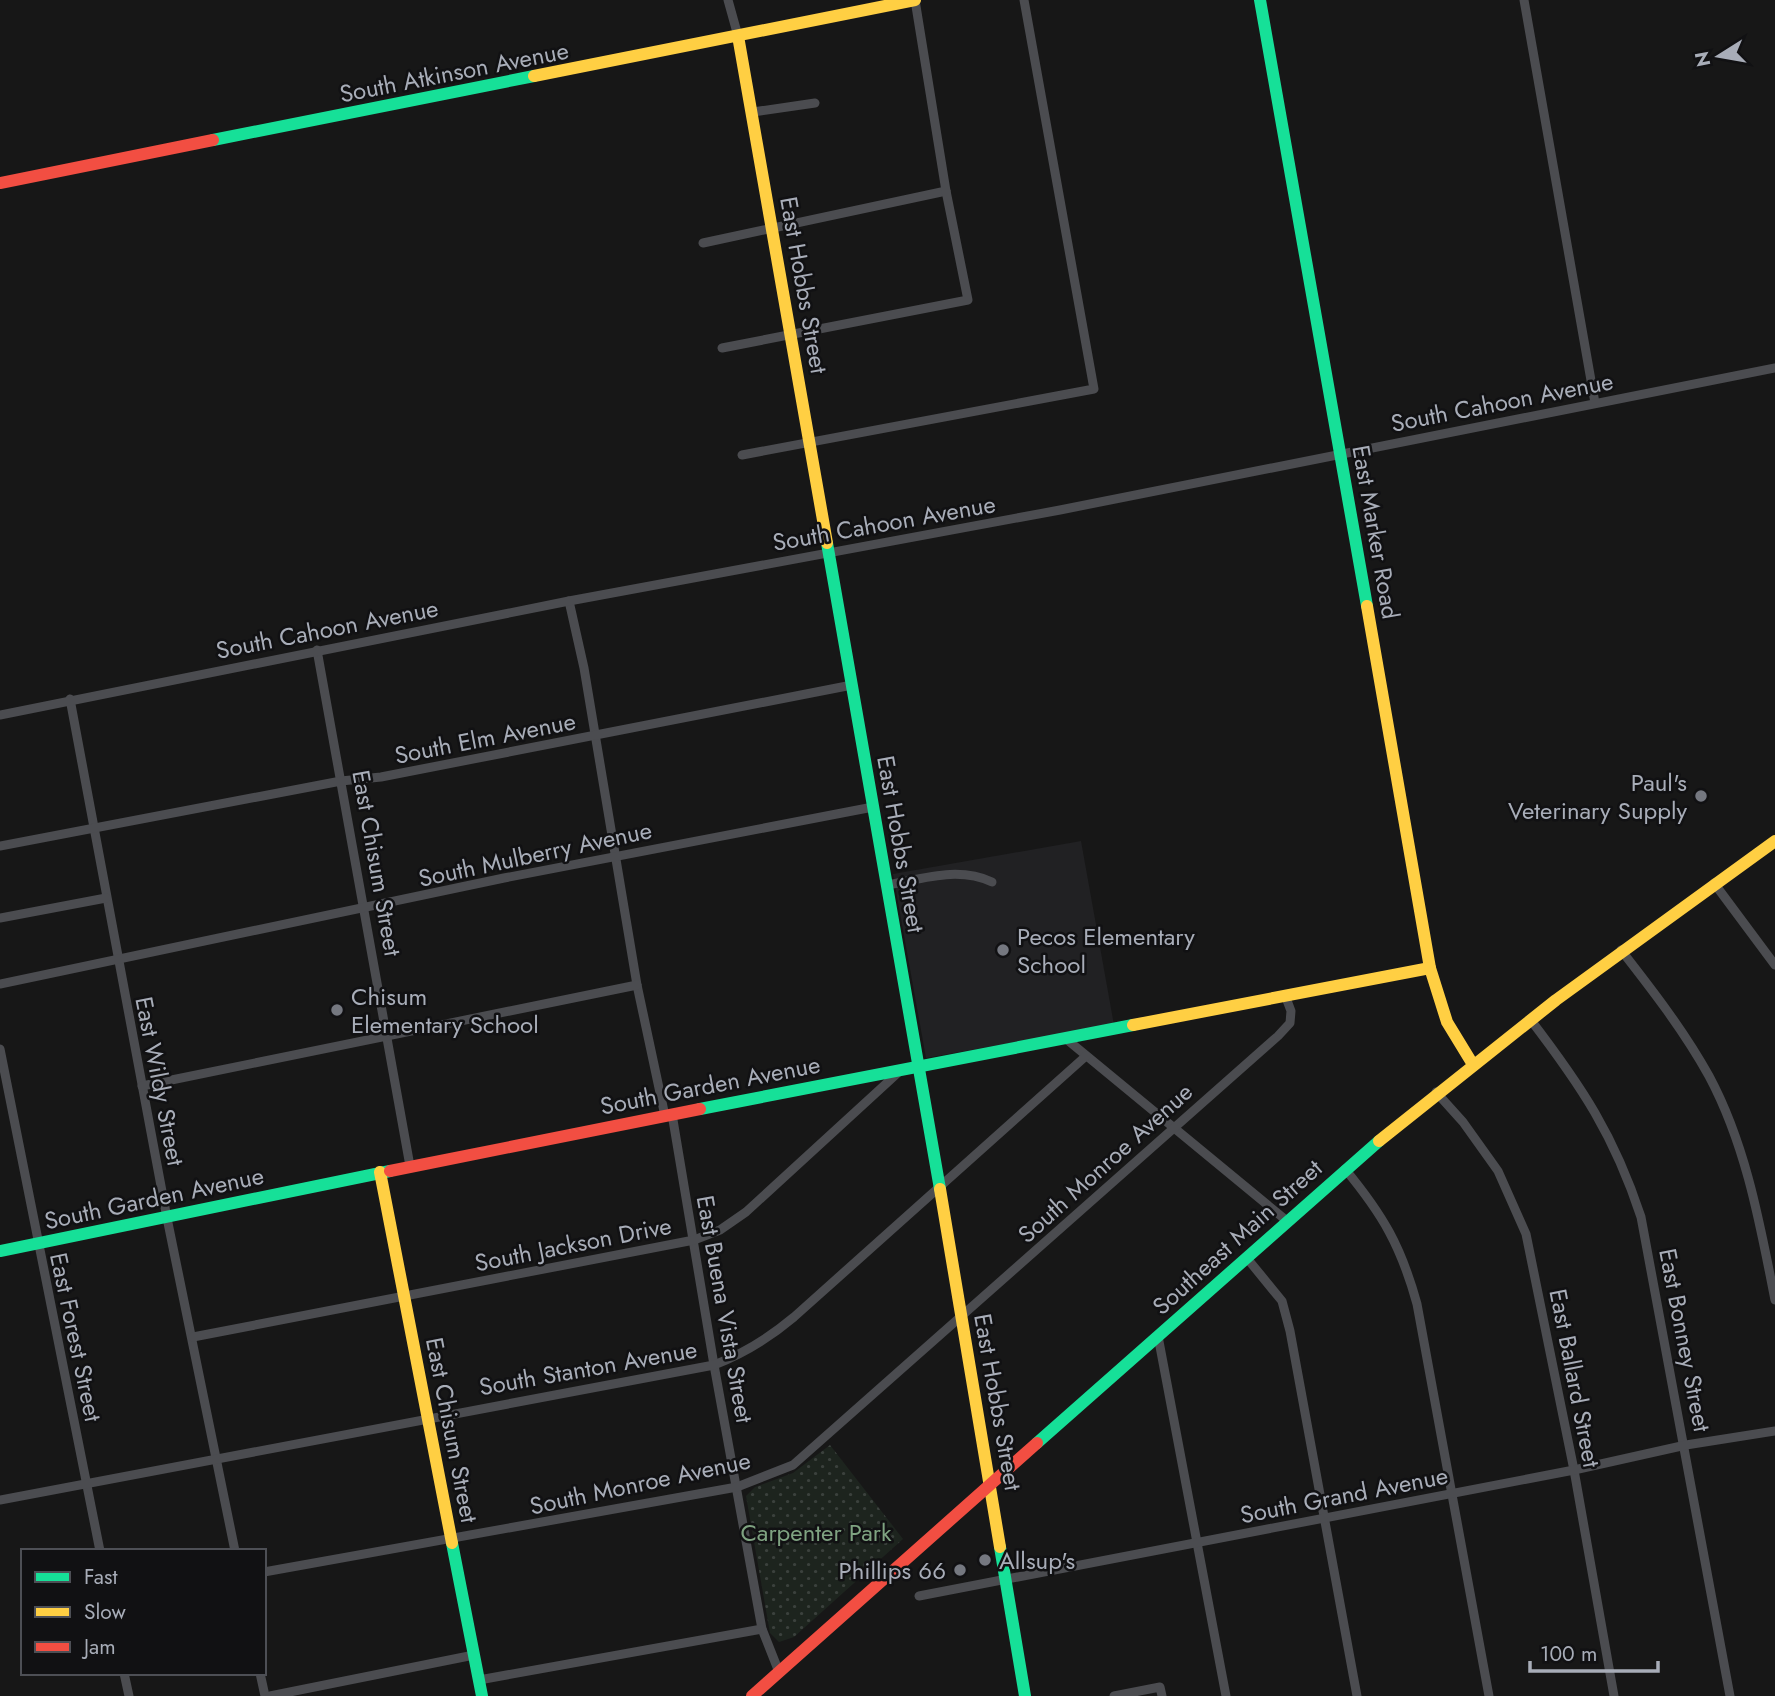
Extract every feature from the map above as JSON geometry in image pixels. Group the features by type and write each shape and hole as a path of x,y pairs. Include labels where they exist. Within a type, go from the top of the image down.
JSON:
{"street":[{"name":"East Hobbs Street","path":"728,0 753,112 940,1186 1025,1696"},
{"name":"South Atkinson Avenue","path":"0,183 915,0"},
{"path":"722,348 968,300 946,191 915,0"},
{"path":"742,455 1094,389 1024,0"},
{"name":"East Marker Road","path":"1260,0 1430,968 1447,1022 1472,1063"},
{"path":"1524,0 1595,404"},
{"path":"753,112 815,103"},
{"path":"703,243 946,191"},
{"name":"South Cahoon Avenue","path":"0,715 317,650 1775,368"},
{"name":"East Buena Vista Street","path":"569,601 596,736 637,985 669,1115 694,1240 762,1629 779,1672"},
{"name":"East Chisum Street","path":"317,650 411,1166"},
{"name":"South Elm Avenue","path":"0,846 341,781 381,777 852,685"},
{"name":"East Wildy Street","path":"70,699 167,1218 218,1457 235,1549"},
{"name":"South Mulberry Avenue","path":"0,984 117,957 365,909 615,856 873,807"},
{"name":"Southeast Main Street","path":"752,1696 1345,1169 1436,1092 1621,950 1775,841"},
{"path":"887,886 959,873 975,874 992,883"},
{"path":"1714,883 1775,965"},
{"path":"0,918 106,898"},
{"path":"1621,950 1685,1035 1720,1101 1746,1169 1775,1300"},
{"name":"South Garden Avenue","path":"0,1251 902,1068 1430,968"},
{"path":"142,1086 637,985"},
{"name":"South Monroe Avenue","path":"266,1572 737,1487 793,1465 1290,1023 1291,1011 1285,995"},
{"name":"East Bonney Street","path":"1530,1018 1592,1104 1628,1178 1641,1217 1730,1696"},
{"path":"1065,1038 1084,1058 1287,1221"},
{"name":"East Forest Street","path":"0,1049 100,1549"},
{"name":"South Stanton Avenue","path":"0,1500 714,1365 768,1339 1084,1058"},
{"name":"South Jackson Drive","path":"193,1336 694,1240 720,1230 746,1212 861,1110 902,1068"},
{"name":"East Ballard Street","path":"1436,1092 1493,1162 1526,1234 1574,1470 1614,1696"},
{"path":"1345,1169 1387,1223 1405,1259 1418,1304 1489,1696"},
{"name":"East Chisum Street","path":"380,1172 482,1696"},
{"path":"1246,1257 1282,1301 1326,1518 1357,1696"},
{"path":"1157,1336 1199,1542 1226,1696"},
{"name":"South Grand Avenue","path":"919,1596 1574,1470 1685,1445 1775,1431"},
{"path":"479,1680 762,1629"},
{"path":"261,1675 267,1696 474,1655"},
{"path":"124,1675 129,1696"},
{"path":"1114,1696 1161,1691"}],"shaded area":[{"name":"Pecos Elementary School","path":"1081,841 1114,1025 926,1058 893,874"}],"green space":[{"name":"Carpenter Park","path":"830,1445 903,1539 794,1637 779,1642 770,1633 746,1496 755,1487 793,1473"}],"traffic: fast":[{"path":"1260,0 1367,606"},
{"path":"213,140 534,76"},
{"path":"827,543 940,1189"},
{"path":"700,1109 1133,1025"},
{"path":"1037,1443 1379,1141"},
{"path":"0,1251 390,1171"},
{"path":"452,1543 482,1696"},
{"path":"1000,1547 1025,1696"}],"traffic: slow":[{"path":"534,76 915,0"},
{"path":"738,36 827,543"},
{"path":"1367,606 1430,968 1447,1022 1472,1063"},
{"path":"1379,1141 1556,1000 1775,841"},
{"path":"1133,1025 1430,968"},
{"path":"380,1172 452,1543"},
{"path":"940,1189 1000,1547"}],"traffic: jam":[{"path":"0,183 213,140"},
{"path":"390,1171 700,1109"},
{"path":"752,1696 1037,1443"}],"place":[{"name":"Paul's Veterinary Supply","path":"1701,796"},
{"name":"Pecos Elementary School","path":"1003,950"},
{"name":"Chisum Elementary School","path":"337,1010"},
{"name":"Allsup's","path":"985,1560"},
{"name":"Phillips 66","path":"960,1570"}]}
